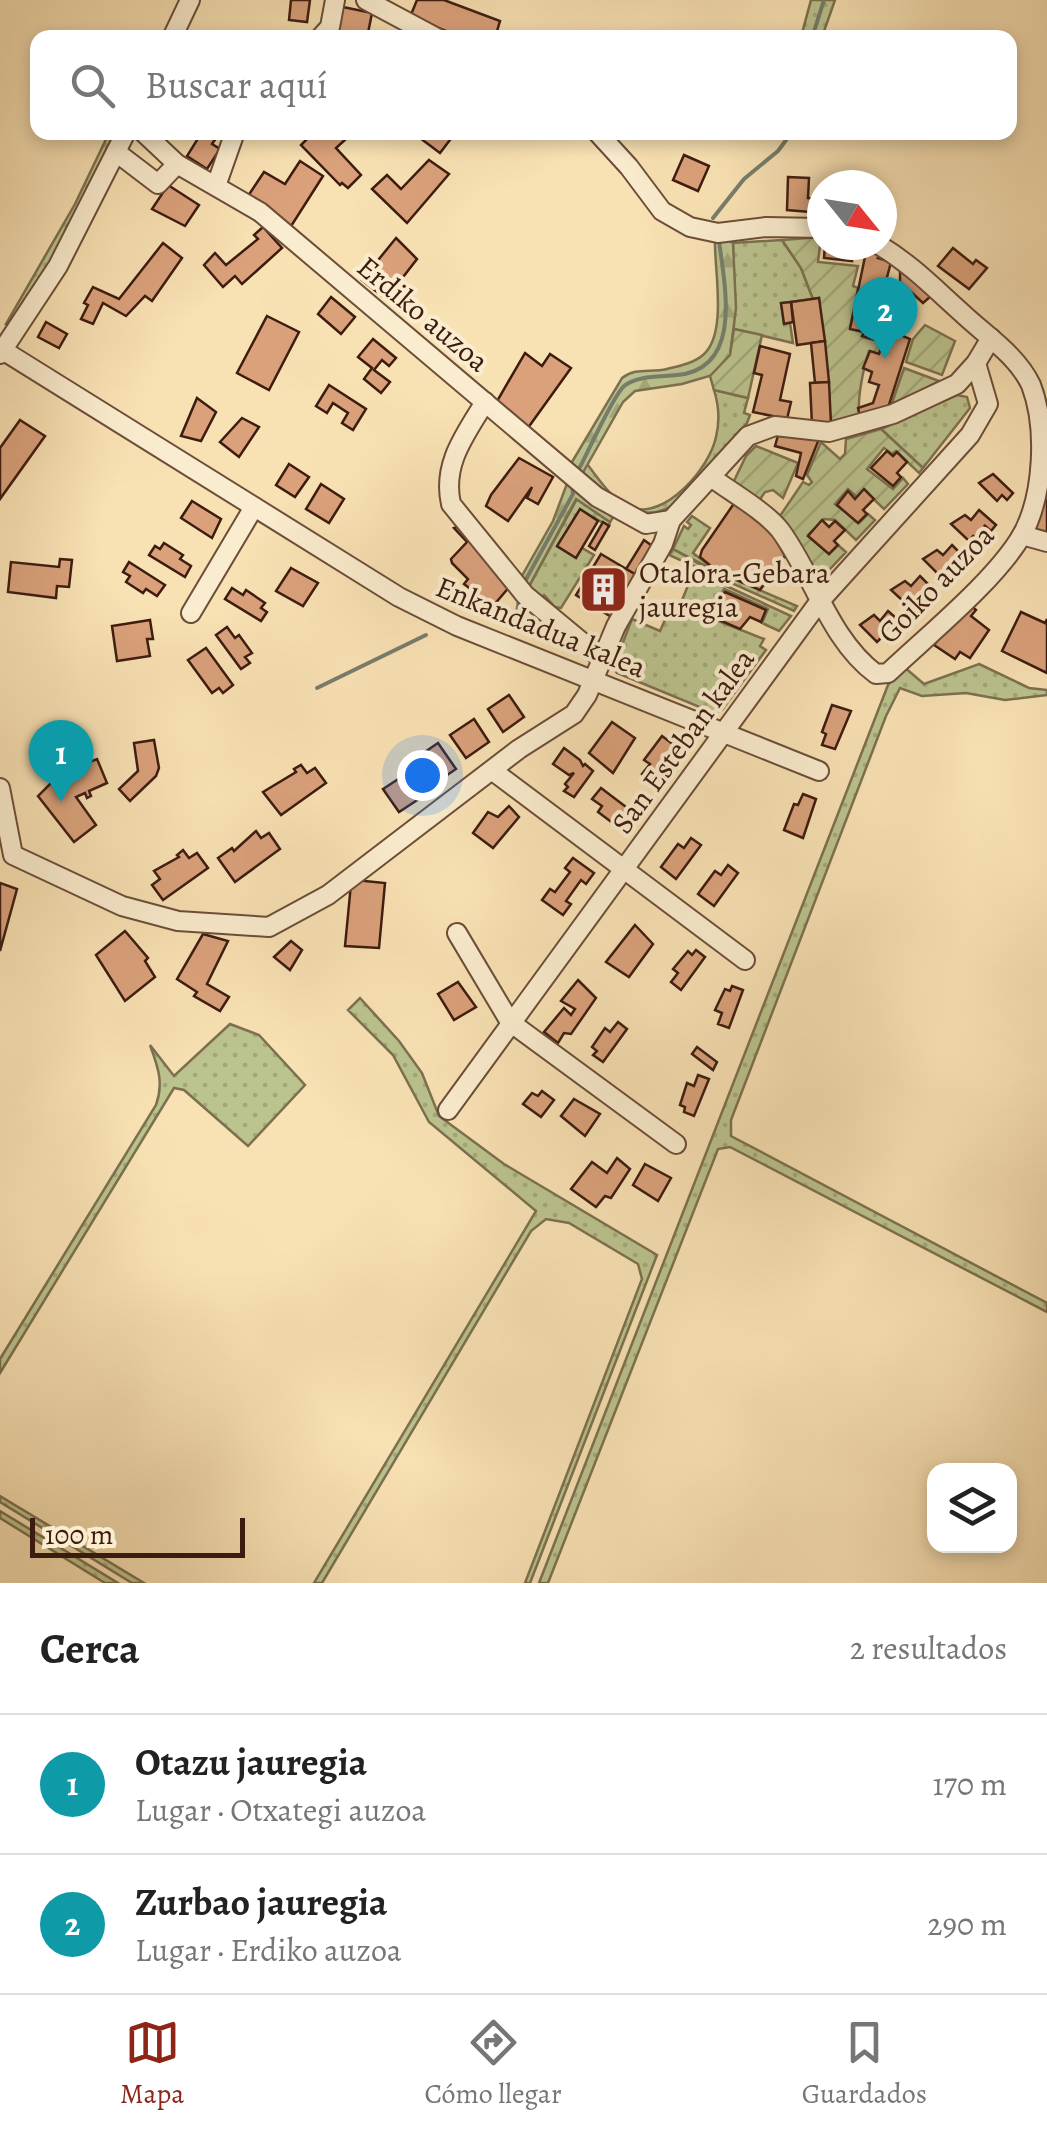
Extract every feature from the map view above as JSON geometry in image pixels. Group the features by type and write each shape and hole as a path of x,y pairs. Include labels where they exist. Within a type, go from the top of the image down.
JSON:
{"street":[{"path":"176,30 190,0"},
{"path":"328,30 334,0"},
{"path":"366,0 422,30"},
{"path":"2,352 58,266 122,140"},
{"name":"Erdiko auzoa","path":"152,140 177,164 260,212 597,497 646,524 671,520"},
{"path":"216,186 232,140"},
{"path":"605,140 662,211 690,227 718,233 766,227 807,228"},
{"path":"116,152 158,184 177,164"},
{"name":"Goiko auzoa","path":"711,477 779,528 819,602 862,664 876,674 888,673 972,595 1022,535 1037,491 1041,422 1031,384 991,338 897,255"},
{"path":"0,788 13,855 122,906 178,921 270,927 328,895 519,749 574,714 587,696 601,658 663,544 671,520 756,431 775,426 829,432 893,414 957,384 991,338"},
{"name":"Enkandadua kalea","path":"2,352 414,604 457,626 819,772"},
{"name":"San Esteban kalea","path":"448,1110 819,602 945,466 982,416 988,399 976,363"},
{"path":"485,402 456,450 448,488 451,504 525,596 601,658"},
{"path":"191,613 254,508"},
{"path":"1022,535 1047,542"},
{"path":"493,772 745,960"},
{"path":"457,933 510,1022 676,1144"}],"green space":[{"path":"811,0 835,0 824,30 803,30"},
{"path":"106,140 115,140 14,325 6,324 75,204"},
{"path":"723,238 733,243 736,308 730,355 713,375 635,391 623,402 581,476 569,467 622,378 691,362 711,345 718,317 715,240"},
{"path":"807,238 807,260 858,266 850,328 864,332 863,337 883,342 879,354 869,351 860,393 860,417 831,425 819,298 813,299 801,268 782,240"},
{"path":"782,240 801,268 813,299 781,303 793,343 734,329 733,243"},
{"path":"925,325 955,341 942,375 906,362 913,339"},
{"path":"734,329 762,335 748,398 714,390 710,376 730,355"},
{"path":"904,368 939,381 891,406"},
{"path":"714,390 748,398 744,413 750,415 675,504 662,511 637,511 625,507 581,476 587,464 613,495 632,508 659,506 672,498 696,476 712,449 718,419"},
{"path":"957,395 967,397 970,408 923,468 881,429"},
{"path":"881,429 923,468 919,473 896,451 892,454 884,448 867,469 893,489 903,478 908,484 884,509 864,490 857,497 848,489 835,504 859,523 868,514 875,520 856,540 835,520 824,519 808,535 829,554 838,545 846,552 828,571 816,572 780,516 803,482 812,482 807,475 821,442 840,459 845,454 846,439"},
{"path":"756,446 798,463 783,498 773,490 765,492 756,505 733,483 746,456"},
{"path":"568,481 614,516 610,522 576,499 527,590 519,581 553,521"},
{"path":"577,499 610,522 609,526 580,510 558,547 576,557 582,548 594,555 561,608 544,595 537,602 527,590"},
{"path":"692,516 710,528 693,553 718,572 673,549 684,526 688,529 691,525 687,522"},
{"path":"673,549 797,606 794,611 669,555"},
{"path":"694,571 791,616 779,631 762,623 768,609 724,589 711,618 764,639 760,646 766,650 722,710 714,713 613,668 632,619 660,631 673,602 680,605"},
{"path":"979,664 1029,688 1047,690 1047,695 1005,700 966,693 922,696 900,688 731,1120 731,1136 1047,1303 1047,1312 730,1147 718,1149 548,1583 539,1583 888,685 903,666 924,684"},
{"path":"360,998 422,1073 439,1116 504,1164 657,1255 530,1583 525,1583 642,1279 638,1264 569,1223 546,1219 531,1231 322,1583 314,1583 536,1211 429,1122 393,1055 348,1010"},
{"path":"230,1024 259,1035 305,1085 248,1146 184,1090 174,1088 0,1373 0,1359 156,1105 160,1082 150,1045 174,1076"},
{"path":"0,1496 144,1583 132,1583 0,1502"},
{"path":"0,1511 118,1583 105,1583 0,1518"}],"building":[{"path":"291,0 310,0 307,22 289,20"},
{"path":"417,0 444,0 500,21 497,30 443,30 410,17"},
{"path":"343,7 372,13 369,30 338,30"},
{"path":"197,140 215,140 212,144 220,149 207,169 187,156"},
{"path":"306,140 345,140 336,148 361,175 348,188 340,185 301,145"},
{"path":"423,140 450,140 440,153"},
{"path":"684,155 709,166 698,191 673,180"},
{"path":"429,160 449,174 407,223 372,189 387,175 401,189"},
{"path":"300,161 323,176 288,231 246,199 264,172 285,184"},
{"path":"788,177 807,178 807,212 787,210"},
{"path":"168,185 199,205 185,226 152,209"},
{"path":"263,227 282,248 242,284 235,276 223,287 204,265 215,253 226,265 258,239 254,235"},
{"path":"396,238 417,259 386,299 362,280"},
{"path":"163,243 182,258 152,301 145,296 126,316 103,303 93,324 81,319 93,287 119,299"},
{"path":"953,248 973,264 976,260 987,268 969,289 938,266"},
{"path":"864,260 891,262 881,300 890,303 888,313 855,305"},
{"path":"900,269 931,296 923,303 900,282"},
{"path":"331,297 355,317 341,334 318,314"},
{"path":"819,298 825,341 797,345 791,302"},
{"path":"791,302 793,322 784,324 781,303"},
{"path":"855,305 879,310 877,318 890,322 888,330 910,339 888,408 860,417 858,408 873,403 879,385 869,382 872,372 863,368 870,351 879,354 883,342 850,329"},
{"path":"267,316 299,332 269,390 237,373"},
{"path":"46,322 67,334 59,348 38,337"},
{"path":"373,339 396,358 389,366 382,360 374,370 390,382 381,393 364,379 372,368 358,357"},
{"path":"825,341 829,382 815,383 811,343"},
{"path":"760,346 790,354 780,400 791,402 787,419 753,412 762,375 754,373"},
{"path":"525,353 542,366 550,354 571,368 525,432 496,403"},
{"path":"829,382 831,425 812,425 810,383"},
{"path":"329,385 366,409 353,430 342,423 348,413 333,403 327,413 316,406"},
{"path":"197,398 216,412 201,441 181,436"},
{"path":"242,418 259,427 239,457 220,442"},
{"path":"20,420 45,436 0,499 0,448"},
{"path":"779,432 819,439 803,479 796,476 801,453 775,446"},
{"path":"887,451 893,456 897,452 907,462 897,473 901,477 893,486 871,468"},
{"path":"519,458 553,477 538,504 527,498 532,487 508,521 486,506"},
{"path":"289,464 309,477 295,497 276,485"},
{"path":"993,474 1013,493 1007,500 1002,495 997,501 979,483"},
{"path":"321,484 344,499 329,523 306,509"},
{"path":"864,489 874,499 863,510 867,514 858,523 837,505 848,491 855,499"},
{"path":"1044,499 1047,500 1047,534 1033,529"},
{"path":"192,501 221,519 212,538 181,518"},
{"path":"735,502 772,533 785,556 760,590 718,572 700,557"},
{"path":"580,509 598,521 576,558 557,546"},
{"path":"979,510 996,525 991,531 984,525 988,532 980,542 973,536 969,541 951,524 965,515 971,520"},
{"path":"822,520 829,527 835,521 845,530 834,541 838,545 829,554 808,536"},
{"path":"603,522 609,526 595,550 589,546"},
{"path":"463,525 511,585 493,606 464,584 468,579 452,563 451,559 467,542 454,528"},
{"path":"644,540 655,548 637,576 626,569"},
{"path":"164,543 183,555 180,559 191,566 185,577 149,555 155,546 160,549"},
{"path":"952,545 962,555 955,563 960,568 951,577 945,572 941,577 923,559 937,550 943,555"},
{"name":"Otalora-Gebara jauregia","path":"601,554 638,576 613,618 576,595"},
{"path":"60,559 72,560 69,587 57,586 56,598 8,592 11,562 59,567"},
{"path":"129,562 165,585 157,596 146,589 143,593 126,582 130,576 123,572"},
{"path":"291,568 318,583 303,606 276,591"},
{"path":"920,576 930,586 923,594 928,599 914,611 891,590 905,581 911,586"},
{"path":"232,588 243,595 246,590 265,603 261,608 267,612 261,621 225,599"},
{"path":"725,592 766,610 761,622 750,617 740,629 712,617"},
{"path":"969,604 976,610 971,616 989,630 970,658 960,652 955,659 934,645"},
{"path":"888,611 904,625 899,630 893,625 891,628 897,633 888,643 882,637 877,642 860,625 874,615 880,621"},
{"path":"1021,612 1045,623 1047,619 1047,673 1002,651"},
{"path":"150,620 150,656 117,661 112,626"},
{"path":"227,627 235,638 239,635 252,653 245,657 250,663 241,669 216,635"},
{"path":"206,648 233,685 223,693 219,688 212,693 188,660"},
{"path":"509,695 524,717 503,732 488,709"},
{"path":"832,705 851,711 835,749 822,745 826,734 822,732"},
{"path":"474,719 489,742 466,758 450,735"},
{"path":"612,722 635,738 613,773 589,753"},
{"path":"662,736 678,748 653,782 642,774 650,764 644,760"},
{"path":"154,740 159,768 156,776 130,801 119,789 138,771 134,743"},
{"path":"438,743 456,769 434,784 416,758"},
{"path":"564,748 593,771 574,797 564,791 574,773 569,775 553,764"},
{"path":"97,759 107,783 89,791 91,796 87,798 85,793 76,797 96,825 74,842 38,796 60,774"},
{"path":"301,765 307,773 315,768 326,783 281,815 263,792"},
{"path":"406,774 422,797 399,812 383,789"},
{"path":"601,788 634,813 622,830 598,812 602,806 592,799"},
{"path":"803,794 816,799 803,838 784,830 794,804 798,805"},
{"path":"509,806 519,817 493,848 473,833 488,812 498,817"},
{"path":"256,831 261,838 269,833 280,849 235,882 218,858 232,848 234,851"},
{"path":"691,838 701,845 676,879 661,867 678,844 684,848"},
{"path":"183,850 189,858 197,853 208,868 163,900 152,885 160,879 154,871 179,857"},
{"path":"573,858 594,873 586,884 581,880 566,901 571,904 563,915 542,900 550,889 555,892 570,872 565,868"},
{"path":"728,865 738,873 714,906 698,894 715,871 721,875"},
{"path":"355,880 385,883 379,948 345,946 351,884"},
{"path":"0,883 17,889 0,951"},
{"path":"635,925 653,944 629,977 606,962"},
{"path":"125,931 148,958 145,961 155,977 125,1001 96,955"},
{"path":"203,934 228,941 207,984 229,997 220,1011 194,996 197,992 177,979"},
{"path":"291,941 302,950 290,970 274,957"},
{"path":"696,950 705,957 681,990 671,982 678,973 673,969 688,951 692,955"},
{"path":"578,980 596,998 571,1034 564,1033 558,1043 544,1032 564,1008 571,1015 575,1009 561,1001"},
{"path":"458,982 476,1007 454,1020 438,994"},
{"path":"732,986 743,990 729,1028 718,1024 722,1013 715,1010 725,989 730,991"},
{"path":"618,1022 627,1029 603,1062 593,1055 597,1051 592,1047 605,1028 610,1032"},
{"path":"697,1047 717,1062 713,1070 692,1054"},
{"path":"698,1075 709,1079 694,1116 684,1112 685,1107 680,1105 687,1083 694,1086"},
{"path":"542,1091 554,1100 541,1117 523,1104 532,1093 538,1096"},
{"path":"574,1099 600,1114 585,1136 561,1116"},
{"path":"617,1158 630,1169 611,1198 605,1196 596,1207 571,1189 592,1162 607,1173"},
{"path":"645,1164 671,1178 658,1201 633,1185"}],"waterway":[{"path":"815,30 824,0"},
{"path":"713,218 744,179 786,140"},
{"path":"580,467 624,386 643,378 698,369 712,358 725,323 719,241"},
{"path":"524,583 573,494 572,485"},
{"path":"498,622 507,621 517,612 519,600"},
{"path":"317,688 426,635"}],"place":[{"name":"Zurbao jauregia","path":"885,359"},
{"name":"Otalora-Gebara jauregia","path":"604,590"},
{"name":"Otazu jauregia","path":"61,802"}]}
